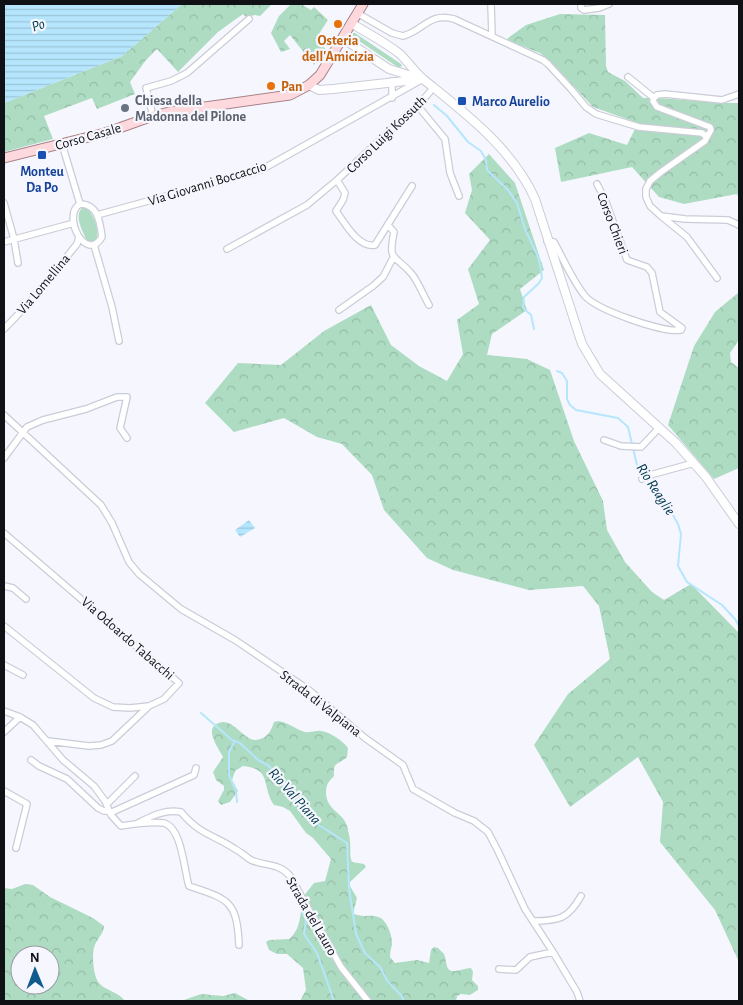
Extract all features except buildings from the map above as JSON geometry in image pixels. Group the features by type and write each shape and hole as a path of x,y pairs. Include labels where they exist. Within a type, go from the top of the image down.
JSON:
{"main road":[{"name":"Corso Casale","path":"4,158 105,133 153,116 290,95 309,86 320,75 363,4"},
{"path":"351,23 400,55 423,79"},
{"path":"342,38 389,69 423,79"},
{"path":"384,66 392,81"},
{"path":"309,86 319,90 423,79"},
{"name":"Corso Chieri","path":"423,79 476,123 517,167 528,184 535,200 582,344 590,360 600,374 676,443 739,524"}],"street":[{"path":"491,4 492,36"},
{"path":"581,4 581,8 584,10 599,8 609,4"},
{"path":"357,13 398,36 406,35 426,22 442,17 454,19 548,64 586,107 596,114 639,127 698,132 707,137"},
{"path":"153,116 146,88 187,73 249,19"},
{"path":"628,77 654,98 653,101 656,107 710,127 711,130 705,141 650,181 646,189 646,198 650,206 688,238 717,278"},
{"name":"Via Giovanni Boccaccio","path":"97,215 261,170 423,79"},
{"path":"392,81 392,98"},
{"name":"Corso Luigi Kossuth","path":"227,249 307,205 337,180 434,87"},
{"path":"654,98 657,95 665,94 722,100 739,94"},
{"path":"417,105 445,139 450,173 459,196"},
{"path":"62,144 80,204"},
{"name":"Corso Luigi Kossuth","path":"337,180 345,193 336,211 360,242 368,246 375,245 412,186"},
{"name":"Corso Chieri","path":"547,240 554,242 576,284 586,298 634,320 659,328 676,331 682,330 682,328 660,312 652,272 647,267 627,260 606,202 597,184"},
{"path":"4,203 14,239 18,263"},
{"path":"80,204 86,204 93,207 97,215 102,237 94,245 88,245 81,241 79,237 73,213 75,207 80,204"},
{"path":"661,216 685,219 728,220 739,225"},
{"path":"4,242 74,223"},
{"path":"339,310 383,277 393,258 391,246 394,232 388,225"},
{"name":"Via Lomellina","path":"4,329 36,295 77,244 79,237"},
{"path":"94,245 112,307 119,341"},
{"path":"393,258 411,274 429,305"},
{"path":"4,458 28,426 43,420 86,409 118,397 126,397 120,428 127,438"},
{"name":"Strada di Valpiana","path":"4,415 22,434 101,505 112,523 129,562 139,574 181,609 235,640 309,690 365,738 403,766 412,789 454,814 474,821 488,832 525,909 577,992 580,1001"},
{"path":"604,440 638,448 659,428"},
{"path":"642,479 650,475 694,464"},
{"name":"Via Odoardo Tabacchi","path":"4,533 179,683 164,699 149,706 112,741 101,746 48,741"},
{"path":"4,586 13,588 26,599"},
{"path":"4,626 94,698 113,706 130,708 149,706"},
{"path":"4,665 23,674"},
{"path":"4,711 20,717 33,725 63,760 94,786 109,812 120,826 165,824 173,828 179,839 188,886 210,892 222,898 233,909 238,925 239,945"},
{"path":"4,732 20,717"},
{"path":"31,760 39,766 67,779 98,808 109,812 194,775 196,768"},
{"path":"106,804 136,776"},
{"path":"4,791 27,804 16,848"},
{"name":"Strada del Lauro","path":"136,824 171,810 181,812 188,821 202,832 236,849 252,860 283,869 290,876 342,967 368,1001"},
{"path":"533,920 549,921 560,918 570,912 581,896"},
{"path":"499,969 516,970 530,957 553,952"}],"green space":[{"path":"182,4 272,4 260,16 246,17 243,14 218,32 178,72 157,49 146,60 130,82 135,94 97,109 92,98 44,116 53,139 4,152 4,103 122,56"},
{"path":"291,4 301,4 311,10 314,7 328,20 315,40 326,49 314,65 290,35 284,41 290,49 281,52 271,33 279,16"},
{"path":"560,14 605,15 606,66 608,72 625,81 643,98 739,103 739,198 737,194 684,204 659,197 632,167 561,182 555,148 589,133 627,145 638,123 593,107 554,65 540,53 507,40 526,25"},
{"path":"353,33 402,66 399,68 353,37"},
{"path":"489,154 515,183 544,270 520,289 527,310 492,334 487,355 527,359 550,370 574,441 603,501 607,530 625,562 652,592 664,600 691,584 739,633 739,962 715,910 660,842 663,802 638,757 570,807 534,745 568,694 610,659 599,606 583,586 529,590 453,570 427,558 384,510 372,475 342,444 317,437 284,418 234,432 205,403 238,363 281,365 324,331 371,305 391,345 419,366 447,381 463,354 457,320 479,304 468,269 490,240 465,213 472,190 469,174"},
{"path":"82,208 87,208 95,222 97,238 93,242 86,239 80,223 79,215"},
{"path":"739,292 739,340 730,353 731,362 739,368 739,468 714,479 668,425 694,346 715,312"},
{"path":"278,721 305,732 319,731 328,733 340,740 348,748 347,757 335,765 334,776 326,788 326,793 329,804 342,817 347,826 352,862 364,864 366,867 350,882 350,886 357,898 354,914 375,916 384,921 392,938 390,957 395,963 417,960 429,963 431,950 434,947 438,948 444,954 449,970 456,971 471,968 473,972 472,980 478,986 478,990 470,995 461,994 457,996 456,1001 300,1001 306,990 303,968 287,954 277,954 269,950 266,942 269,940 289,939 294,934 299,923 306,893 314,883 325,881 331,859 313,838 306,833 290,811 274,805 263,775 259,771 243,766 235,771 232,780 238,791 230,802 221,805 218,801 224,786 216,780 213,772 223,757 216,745 212,732 215,725 226,722 251,739 256,740 266,736 274,722"},
{"path":"25,884 33,885 50,897 93,918 104,926 103,932 94,948 95,976 102,986 125,1001 4,1001 4,888 12,889"},
{"path":"235,993 250,1001 181,1001 201,994 223,996"}],"water":[{"name":"Po","path":"4,4 182,4 122,56 4,103"},
{"path":"249,520 255,528 240,537 235,530"}],"waterway":[{"name":"Rio Reaglie","path":"434,105 447,116 468,142 481,151 486,160 487,170 508,190 517,203 525,229 539,259 542,278 524,297 523,308 531,315 534,329"},
{"name":"Rio Reaglie","path":"557,371 562,373 567,381 567,399 576,410 618,418 628,427 637,465 644,476 659,490 678,524 681,534 678,566 687,582 722,605 739,626"},
{"name":"Rio Val Piana","path":"201,713 232,740 240,743 258,760 269,766 295,801 314,822 347,843 349,888 356,934 365,953 380,967 388,982 401,995 404,1001"},
{"path":"235,741 229,752 229,775 236,791 237,802"},
{"path":"299,897 299,904 306,920 304,934 317,953 334,1001"}],"place":[{"name":"Osteria dell'Amicizia","path":"338,24"},
{"name":"Pan","path":"271,86"},
{"name":"Marco Aurelio","path":"462,101"},
{"name":"Chiesa della Madonna del Pilone","path":"125,108"},
{"name":"Monteu Da Po","path":"42,155"}]}
